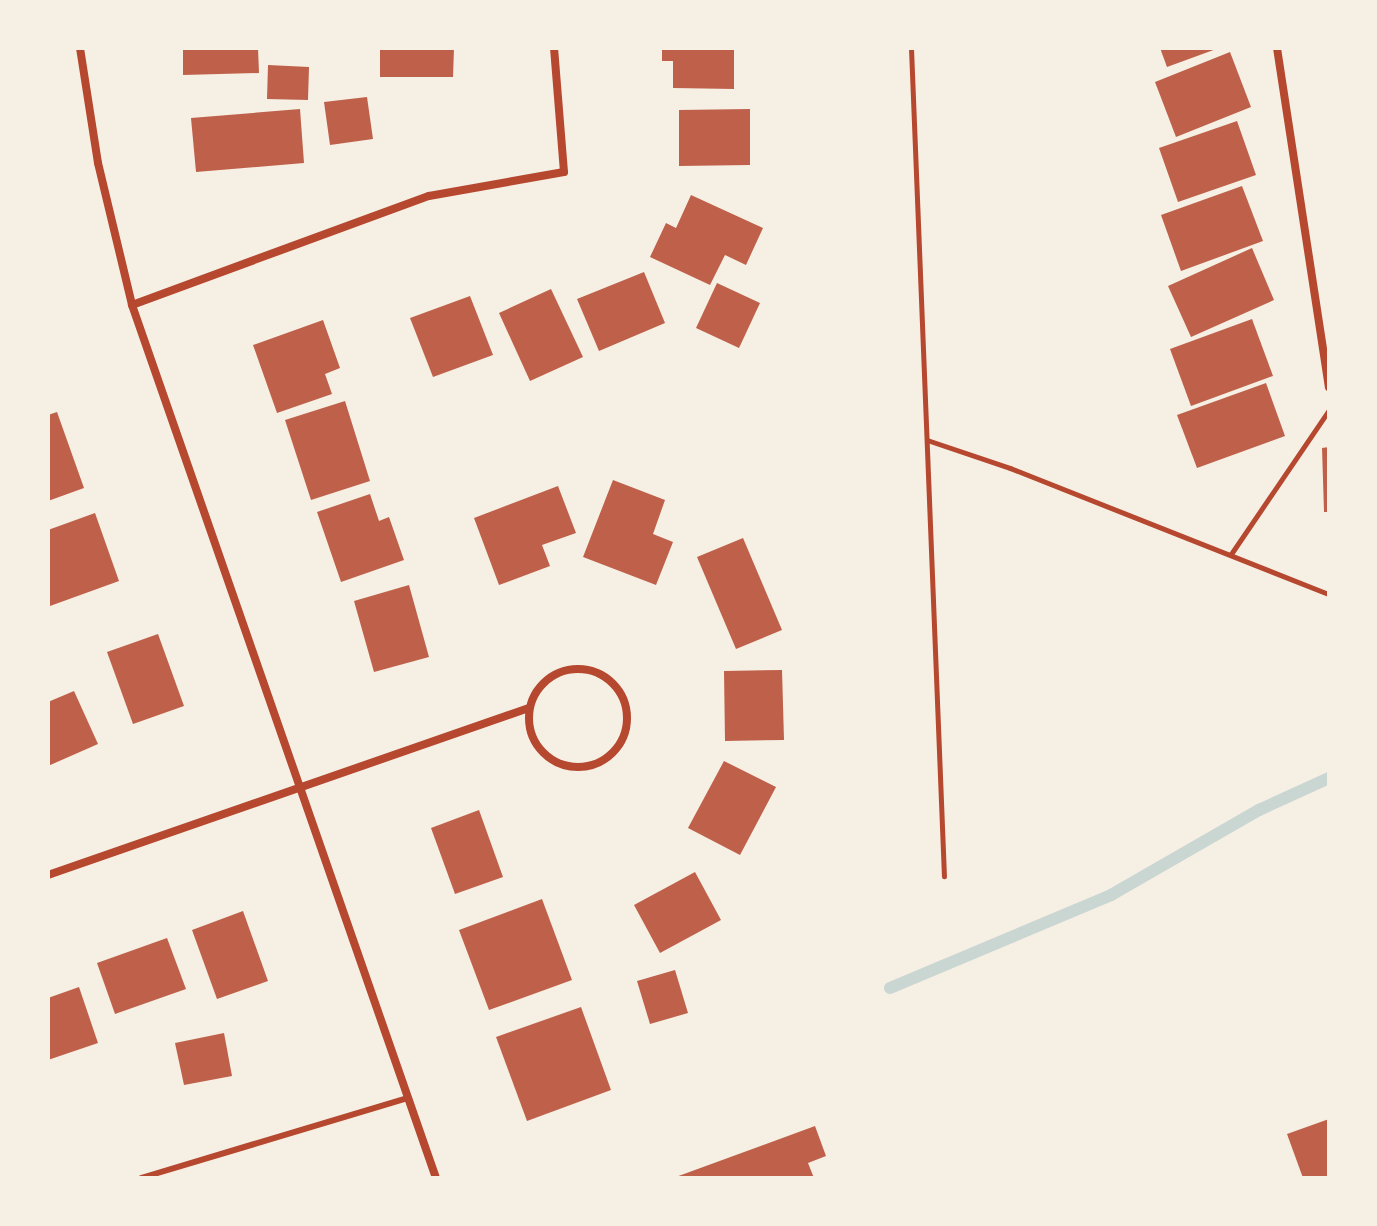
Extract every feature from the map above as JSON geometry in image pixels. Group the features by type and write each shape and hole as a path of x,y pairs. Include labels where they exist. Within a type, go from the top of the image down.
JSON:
{"street":[{"path":"80,48 98,163 132,305 304,788 436,1178"},
{"path":"132,305 429,196 564,172 554,48"},
{"path":"1277,48 1329,387"},
{"path":"48,875 529,708 543,682 569,669 583,668 598,672 620,692 627,720 617,748 593,764 579,767 551,759 540,750 529,723 529,708"}],"lane":[{"path":"141,1178 407,1098"}],"path":[{"path":"911,48 944,876"},
{"path":"1231,554 1329,410"},
{"path":"926,440 1329,594"}],"building":[{"path":"183,48 258,48 259,73 183,75"},
{"path":"380,48 454,48 453,77 380,77"},
{"path":"662,48 734,48 734,89 673,88 673,61 662,61"},
{"path":"1160,48 1219,48 1167,67"},
{"path":"1230,52 1251,107 1176,137 1155,82"},
{"path":"268,65 309,67 308,100 267,99"},
{"path":"367,97 373,139 330,145 324,102"},
{"path":"300,109 304,163 196,172 191,118"},
{"path":"750,109 750,165 679,166 679,110"},
{"path":"1237,121 1256,175 1178,202 1159,148"},
{"path":"1242,186 1263,241 1181,271 1161,215"},
{"path":"691,195 763,228 746,265 725,255 710,285 650,257 666,223 676,228"},
{"path":"1252,248 1274,300 1191,337 1168,286"},
{"path":"644,272 665,323 599,351 577,299"},
{"path":"717,283 760,303 739,348 696,328"},
{"path":"551,289 583,357 530,381 499,313"},
{"path":"470,296 493,355 433,377 410,318"},
{"path":"1252,319 1273,376 1191,406 1170,349"},
{"path":"323,320 340,368 325,374 332,394 277,413 253,345"},
{"path":"1266,383 1285,436 1197,468 1177,415"},
{"path":"345,401 370,481 311,500 285,420"},
{"path":"57,412 84,488 48,501 48,415"},
{"path":"1329,447 1329,512 1324,512 1322,448"},
{"path":"613,480 665,500 653,534 673,542 656,585 583,557"},
{"path":"558,486 576,533 542,545 550,566 499,585 474,518"},
{"path":"370,494 379,521 389,517 404,560 341,582 317,512"},
{"path":"95,513 119,581 50,606 48,530"},
{"path":"743,538 782,630 736,649 697,557"},
{"path":"409,585 429,657 374,672 354,601"},
{"path":"158,634 184,706 133,724 107,652"},
{"path":"782,670 784,740 725,741 724,671"},
{"path":"74,691 98,744 48,766 48,702"},
{"path":"724,761 776,787 740,855 688,828"},
{"path":"479,810 503,877 455,894 431,828"},
{"path":"695,872 721,920 660,953 634,905"},
{"path":"542,899 572,980 489,1010 459,930"},
{"path":"243,911 268,981 217,999 192,930"},
{"path":"167,938 186,989 115,1014 97,963"},
{"path":"675,970 688,1013 650,1024 637,981"},
{"path":"79,987 98,1043 48,1060 48,998"},
{"path":"581,1007 611,1090 527,1121 496,1037"},
{"path":"224,1033 232,1076 184,1085 175,1043"},
{"path":"1329,1119 1329,1178 1303,1178 1287,1134"},
{"path":"815,1126 826,1156 808,1163 814,1178 673,1178"}],"waterway":[{"path":"890,988 1111,895 1259,810 1329,778"}]}
